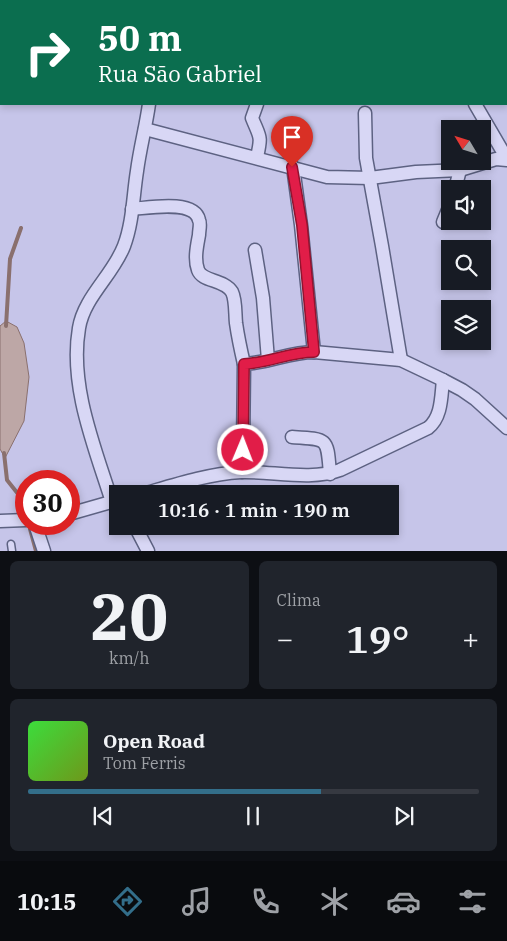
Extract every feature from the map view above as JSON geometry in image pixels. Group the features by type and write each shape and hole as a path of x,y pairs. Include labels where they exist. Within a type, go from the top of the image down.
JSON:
{"street":[{"path":"109,488 100,468 80,389 77,369 77,345 79,327 84,310 124,247 149,105"},
{"path":"257,105 252,118 260,134 257,157"},
{"path":"476,105 503,159"},
{"path":"366,113 366,158 400,360"},
{"path":"145,129 327,177 370,178 416,172 460,170 457,180"},
{"path":"292,167 302,225 314,352"},
{"path":"132,209 176,206 191,209 197,214 200,221 196,258 198,272 204,277 222,282 233,295 238,340 244,364 242,472"},
{"path":"255,250 263,298 268,360"},
{"path":"244,364 256,364 295,353 314,352 400,360 443,380 475,399 507,428"},
{"path":"176,485 210,476 242,472 330,474 428,428 434,423 440,408 443,380"},
{"path":"292,437 319,438 324,442 328,446 330,474"},
{"path":"80,511 109,503"},
{"path":"0,521 15,520"},
{"path":"39,535 44,551"},
{"path":"140,535 148,551"}],"shaded area":[{"path":"6,321 17,327 24,343 29,377 24,421 5,458 0,449 0,326"}],"waterway":[{"path":"6,326 10,259 21,228"},
{"path":"4,453 7,480 15,490"},
{"path":"32,535 36,551"}],"route":[{"path":"243,450 244,364 256,364 300,352 314,352 302,225 292,167"}]}
